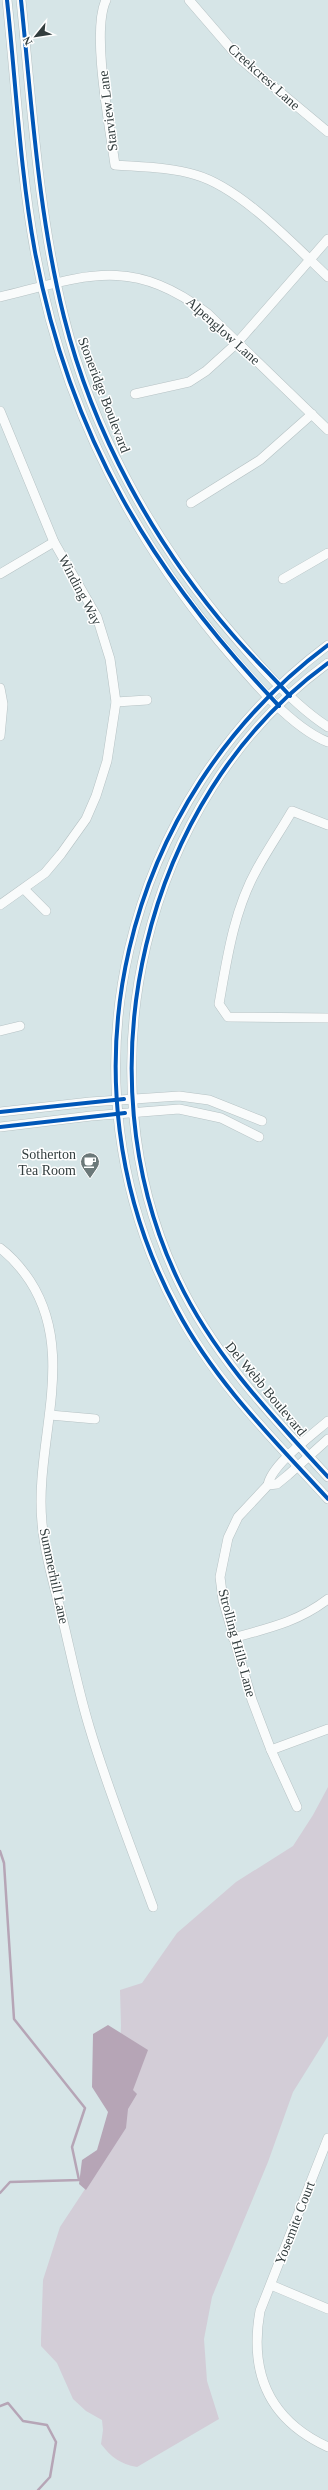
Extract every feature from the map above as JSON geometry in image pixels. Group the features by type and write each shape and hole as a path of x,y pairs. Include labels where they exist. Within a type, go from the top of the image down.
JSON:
{"street":[{"name":"Stoneridge Boulevard","path":"7,0 27,203 49,285 89,394 120,466 139,502 182,570 205,601 232,634 290,696 313,718 328,727"},
{"name":"Stoneridge Boulevard","path":"21,0 42,201 49,285 62,362 75,400 108,474 148,544 194,611 247,674 279,706 305,730 328,742"},
{"name":"Starview Lane","path":"106,0 101,29 102,57 115,165 173,169 198,175 221,186 243,200 328,277"},
{"name":"Creekcrest Lane","path":"189,0 239,58 328,132"},
{"path":"135,394 189,382 206,372 237,343 328,239"},
{"name":"Alpenglow Lane","path":"0,297 49,285 96,276 117,275 139,278 163,285 185,296 207,313 328,430"},
{"name":"Winding Way","path":"0,411 54,542 97,617 110,659 116,702 107,761 96,796 86,819 45,873 0,905"},
{"path":"191,503 260,460 312,414"},
{"path":"0,574 54,542"},
{"path":"283,579 328,553"},
{"name":"Del Webb Boulevard","path":"328,645 279,684 230,738 198,785 174,828 147,888 132,936 121,989 116,1047 118,1114 123,1151 132,1197 153,1257 175,1308 217,1374 328,1499"},
{"name":"Del Webb Boulevard","path":"328,663 279,706 242,748 211,791 184,838 162,891 147,939 136,991 132,1028 133,1112 147,1192 158,1230 180,1284 200,1322 229,1365 300,1447 328,1476"},
{"path":"0,688 2,704 0,736"},
{"path":"116,702 147,700"},
{"path":"328,825 292,811 284,824 257,870 241,907 229,946 219,1004 228,1017 328,1018"},
{"path":"24,889 46,911"},
{"path":"0,1031 20,1026"},
{"path":"0,1112 117,1100 194,1097 225,1104 262,1121"},
{"path":"0,1127 133,1112 179,1109 221,1118 259,1138"},
{"name":"Summerhill Lane","path":"0,1248 22,1270 37,1292 49,1322 53,1350 50,1415 41,1489 42,1524 49,1563 89,1726 153,1907"},
{"path":"50,1415 95,1419"},
{"name":"Strolling Hills Lane","path":"298,1807 271,1750 252,1700 223,1600 220,1577 222,1558 228,1538 238,1517 268,1485 270,1477 289,1456 328,1421"},
{"name":"Strolling Hills Lane","path":"268,1485 277,1484 328,1440"},
{"path":"233,1638 291,1622 311,1612 328,1599"},
{"path":"271,1750 328,1729"},
{"name":"Yosemite Court","path":"328,2138 260,2311 257,2332 257,2359 263,2381 273,2401 288,2422 306,2437 328,2447"},
{"path":"271,2285 328,2309"}],"shaded area":[{"path":"328,1787 328,2036 293,2092 268,2162 212,2297 204,2339 207,2381 219,2419 137,2467 131,2466 116,2459 108,2453 101,2444 103,2430 102,2420 86,2411 73,2399 57,2363 41,2346 43,2280 60,2227 85,2189 117,2116 121,2026 120,1990 142,1983 177,1933 236,1882 293,1846 313,1815"},
{"path":"108,2025 148,2050 133,2090 137,2094 128,2109 126,2128 86,2190 79,2184 82,2160 97,2150 108,2112 92,2087 93,2034"}],"waterway":[{"path":"0,1851 4,1863 14,2019 85,2108 72,2147 79,2180 10,2182 0,2193"},
{"path":"0,2406 8,2403 23,2421 47,2425 56,2442 50,2477 38,2490"}],"cycle path":[{"path":"7,0 22,158 35,252 50,319 70,382 94,442 122,498 155,552 192,605 233,656 279,706"},
{"path":"21,0 37,159 55,278 76,360 92,403 109,445 130,485 152,525 177,563 232,634 290,696"},
{"path":"328,645 257,708 200,782 157,863 129,949 116,1040 120,1131 140,1222 177,1310 192,1336 227,1386 266,1432 328,1499"},
{"path":"328,663 264,720 212,788 173,864 146,945 133,1030 134,1116 149,1200 178,1280 192,1308 226,1359 245,1384 328,1477"},
{"path":"0,1112 124,1099"},
{"path":"0,1127 125,1113"}],"place":[{"name":"Sotherton Tea Room","path":"90,1179"}]}
